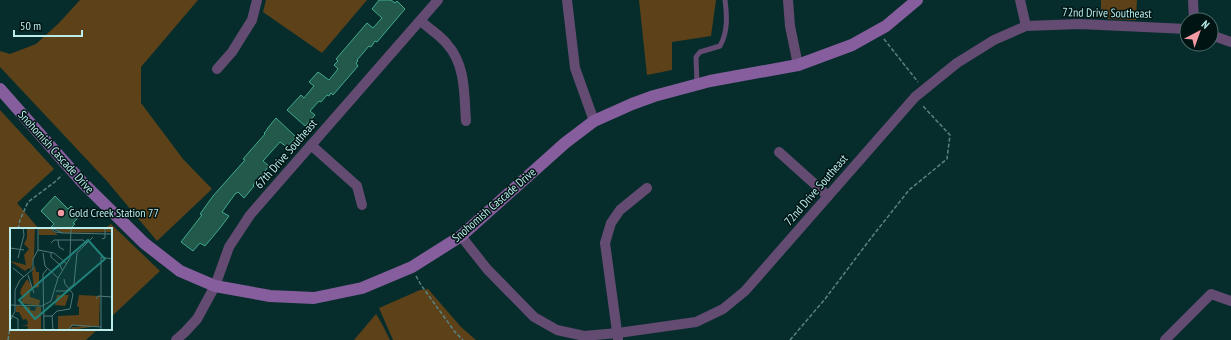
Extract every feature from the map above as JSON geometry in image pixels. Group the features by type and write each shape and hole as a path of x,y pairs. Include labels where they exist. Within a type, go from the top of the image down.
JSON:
{"street":[{"path":"218,69 232,52 252,20 257,0"},
{"name":"67th Drive Southeast","path":"176,340 197,319 214,286 229,247 250,215 438,0"},
{"path":"567,0 575,68 594,121"},
{"path":"788,0 790,26 798,65"},
{"name":"Snohomish Cascade Drive","path":"0,89 83,183 144,243 180,271 214,286 270,296 314,298 362,288 412,267 462,236 565,143 594,121 654,96 697,85 798,65 852,45 886,26 917,0"},
{"path":"1020,0 1026,26"},
{"path":"1193,0 1194,12"},
{"path":"420,21 447,44 457,58 462,72 466,121"},
{"name":"72nd Drive Southeast","path":"462,236 487,269 534,317 556,330 584,336 618,336 696,322 723,310 745,291 915,97 957,63 994,40 1026,26 1079,24 1179,29"},
{"path":"1219,38 1231,42"},
{"path":"311,145 357,186 362,205"},
{"path":"779,152 828,196"},
{"path":"618,336 605,243 611,223 620,210 647,188"},
{"path":"1165,340 1211,294 1231,301"}],"lane":[{"path":"697,85 696,57 700,52 720,46 723,40 726,29 725,0"}],"path":[{"path":"877,31 924,90"},
{"path":"790,340 825,299 909,190 947,159 950,135 915,97"},
{"path":"18,228 28,202 56,181 68,167"},
{"path":"412,267 421,285 455,332 463,340"},
{"path":"8,340 10,327"}],"shaded area":[{"path":"80,0 198,0 141,67 141,103 183,159 212,189 157,241 106,180 0,67 0,51 10,54 36,44 59,23"},
{"path":"266,0 367,0 322,53 263,12"},
{"path":"639,0 716,0 711,36 672,42 672,70 647,75"},
{"path":"1101,0 1137,0 1136,20 1108,19 1101,17"},
{"path":"0,110 54,169 17,203 38,228 10,228 10,330 97,330 86,340 0,340"},
{"path":"111,224 160,271 112,316 112,228 105,228"},
{"path":"428,289 461,327 476,340 393,340 379,308 420,290"},
{"path":"376,314 390,340 354,340"}],"building":[{"path":"379,0 391,0 395,3 397,1 405,9 377,42 375,41 371,47 369,46 357,60 358,61 356,63 358,66 333,95 331,93 329,96 327,95 310,111 315,115 305,126 287,110 301,95 304,98 314,86 309,82 318,72 329,80 338,69 334,65 338,61 336,59 367,23 373,28 382,18 372,9"},
{"path":"276,118 296,137 287,147 280,142 263,161 269,166 253,185 254,186 244,198 238,192 235,194 222,212 229,216 205,246 200,243 193,251 181,242 202,215 200,214 213,196 245,160 243,159 265,134 264,133"},
{"name":"Gold Creek Station 77","path":"55,196 68,209 71,206 81,215 73,223 75,224 71,228 50,228 54,224 41,211"}],"place":[{"name":"Gold Creek Station 77","path":"61,213"}]}
